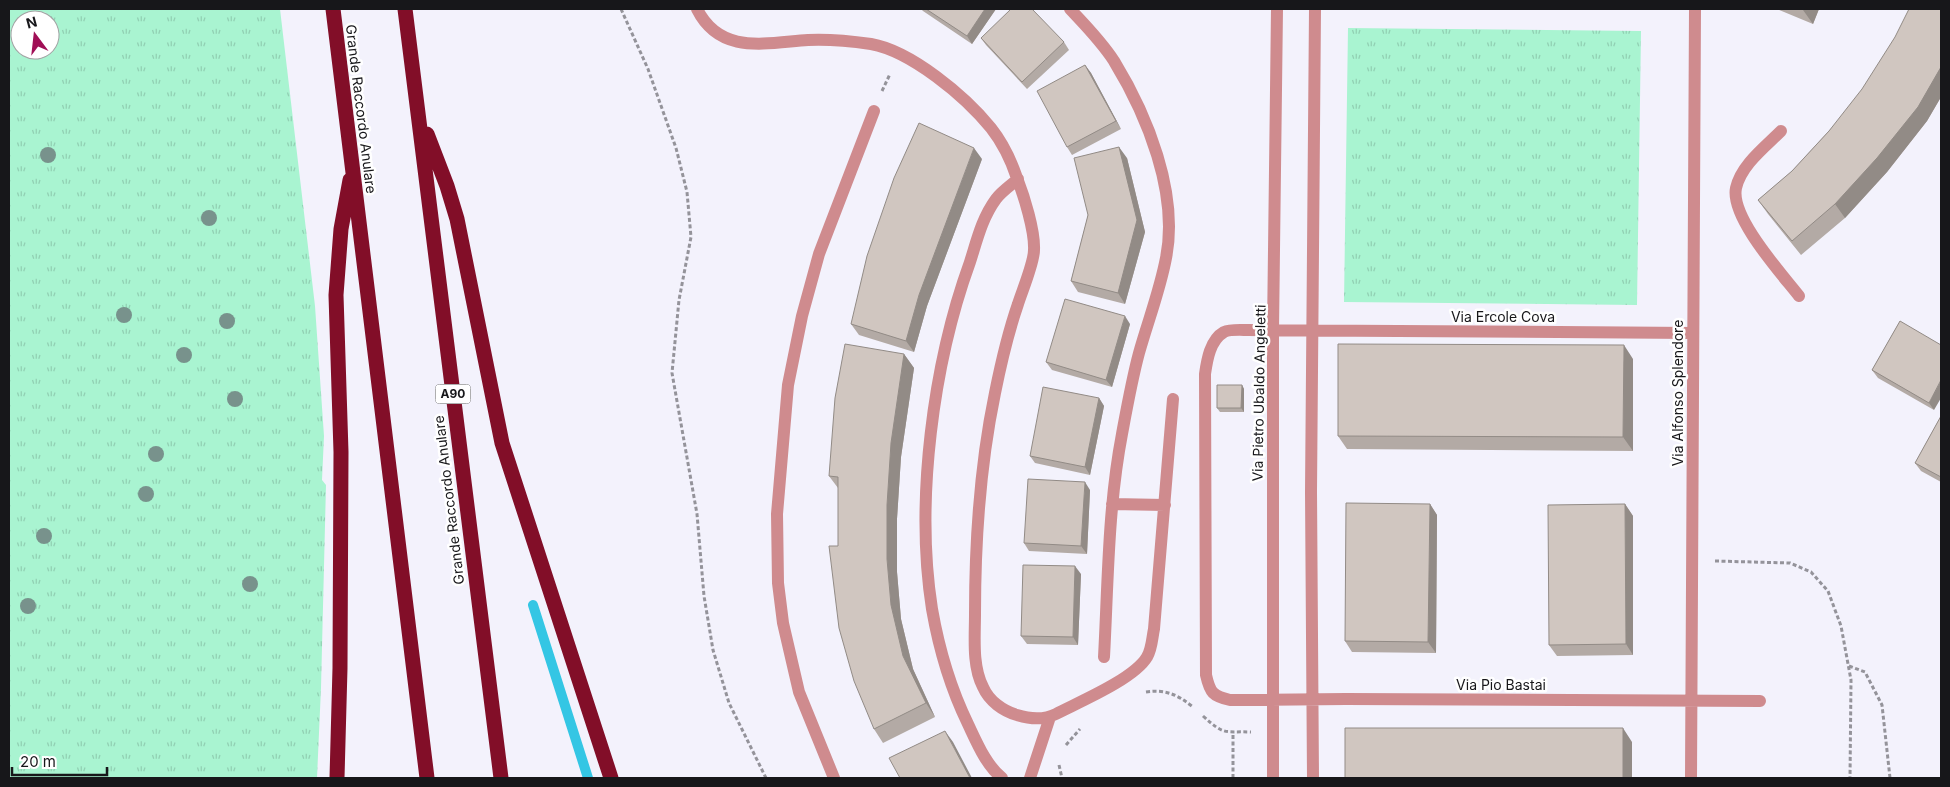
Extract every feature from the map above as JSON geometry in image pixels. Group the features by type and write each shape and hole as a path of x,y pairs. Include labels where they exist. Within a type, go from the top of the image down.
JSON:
{"highway":[{"name":"Grande Raccordo Anulare","path":"333,9 427,778"},
{"name":"Grande Raccordo Anulare","path":"405,9 501,778"},
{"path":"419,112 447,186 457,219 502,444 611,778"},
{"path":"337,778 340,668 341,452 336,295 341,229 353,169"}],"street":[{"path":"697,9 702,19 712,31 730,40 746,43 838,40 874,44 899,53 962,97 990,128 1006,152 1018,178 1035,251 1009,331 993,402 978,516 975,583 976,649 982,686 994,702 1013,714 1034,719 1050,717 1117,682 1134,670 1146,658 1152,644 1154,629 1173,399"},
{"path":"1070,9 1093,33 1113,60 1134,99 1150,131 1168,204 1169,236 1167,257 1154,308 1139,352 1116,465 1112,504 1104,657"},
{"name":"Via Pietro Ubaldo Angeletti","path":"1273,778 1273,330 1277,9"},
{"path":"1313,778 1311,492 1315,9"},
{"name":"Via Alfonso Splendore","path":"1691,778 1696,9"},
{"path":"834,778 799,692 783,623 778,584 777,514 788,385 802,316 819,254 874,111"},
{"path":"1781,131 1753,160 1742,175 1736,188 1736,200 1747,227 1799,296"},
{"path":"1002,778 988,762 974,737 959,706 944,660 932,607 926,511 928,469 938,388 956,300 982,223 996,198 1018,178"},
{"name":"Via Ercole Cova","path":"1273,330 1693,333"},
{"name":"Via Pio Bastai","path":"1273,330 1225,331 1215,342 1207,361 1205,374 1205,664 1208,684 1211,692 1217,697 1230,700 1312,698 1760,701"},
{"path":"1112,504 1165,505"},
{"path":"1030,778 1050,717"}],"path":[{"path":"621,9 648,69 676,148 687,192 691,237 679,300 672,373 697,514 704,596 713,650 729,703 766,778"},
{"path":"874,111 899,53"},
{"path":"1692,561 1790,563 1811,572 1828,591 1841,626 1852,680 1850,778"},
{"path":"1848,665 1865,672 1882,705 1890,778"},
{"path":"1139,695 1155,690 1173,693 1195,708"},
{"path":"1202,714 1222,730 1233,733 1254,732"},
{"path":"1066,746 1082,728"},
{"path":"1233,733 1233,778"},
{"path":"1059,764 1062,778"}],"green space":[{"path":"9,9 280,9 315,306 324,436 322,480 326,485 317,778 9,778"},
{"path":"1348,28 1641,31 1637,305 1344,302"}],"building":[{"path":"926,9 985,9 967,36"},
{"path":"1011,9 1032,9 1064,42 1022,82 981,38"},
{"path":"1909,9 1941,9 1941,67 1918,107 1877,158 1835,204 1792,241 1758,200 1792,171 1829,131 1862,89 1895,37"},
{"path":"1085,65 1116,121 1067,147 1037,91"},
{"path":"919,123 974,148 919,295 906,341 851,324 867,256 894,178"},
{"path":"1119,147 1137,220 1118,293 1071,281 1088,215 1074,158"},
{"path":"1065,299 1125,316 1106,380 1046,362"},
{"path":"1900,321 1941,345 1941,380 1929,403 1872,370"},
{"path":"845,344 904,354 891,443 887,505 887,559 891,605 903,656 926,703 874,729 854,681 839,628 829,546 838,546 838,477 829,476 835,398"},
{"path":"1338,344 1624,345 1623,437 1338,436"},
{"path":"1217,385 1242,385 1241,408 1217,408"},
{"path":"1043,387 1099,398 1085,467 1030,456"},
{"path":"1941,416 1941,477 1915,463"},
{"path":"1028,479 1085,482 1081,546 1024,543"},
{"path":"1346,503 1430,504 1428,642 1345,641"},
{"path":"1625,504 1626,644 1549,645 1548,505"},
{"path":"1023,565 1075,566 1073,637 1021,636"},
{"path":"1345,728 1623,728 1623,778 1345,778"},
{"path":"945,731 970,778 900,778 889,758"}],"waterway":[{"path":"533,605 588,778"}]}
